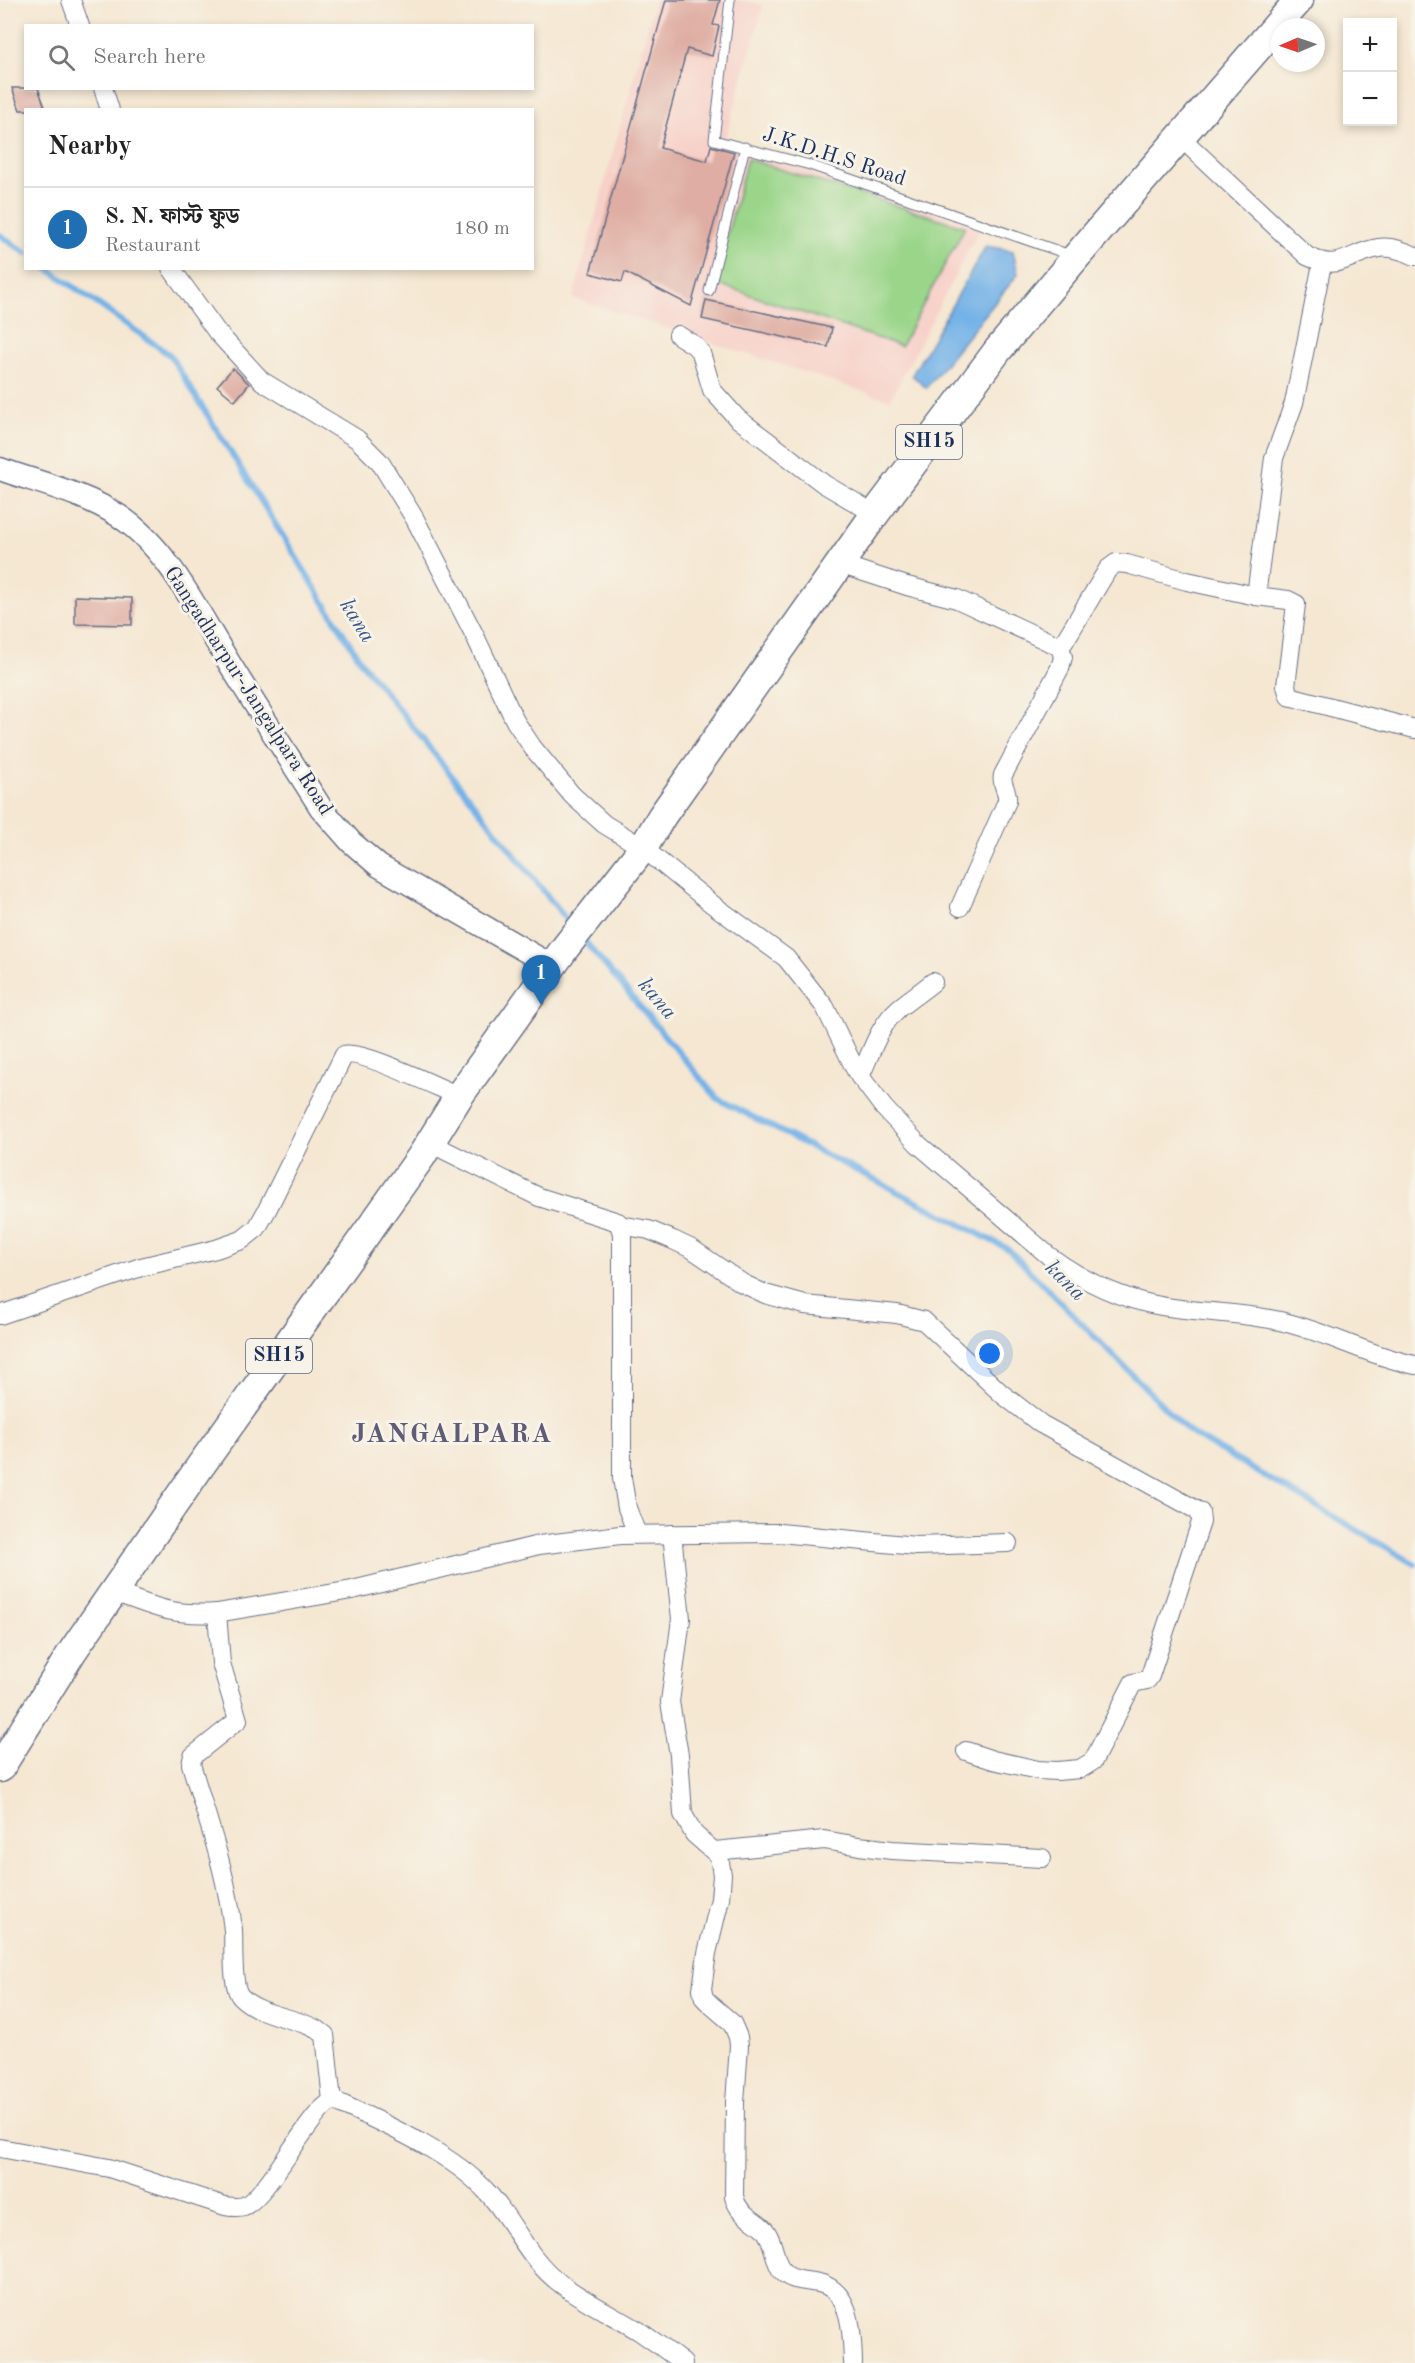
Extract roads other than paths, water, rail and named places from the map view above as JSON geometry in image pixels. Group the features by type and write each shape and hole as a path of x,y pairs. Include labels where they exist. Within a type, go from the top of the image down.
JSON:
{"main road":[{"name":"SH15","path":"0,1768 72,1652 430,1143 459,1096 559,957 643,848 662,816 875,514 998,350 1299,0"}],"street":[{"path":"71,0 79,24"},
{"path":"104,90 109,108"},
{"path":"1180,137 1295,246 1322,264 1342,261 1378,248 1400,250 1415,256"},
{"path":"1256,596 1274,459 1294,403 1322,264"},
{"path":"172,270 210,323 247,367 262,381 357,439 380,462 415,519 475,636 508,708 523,733 565,787 588,810 612,829 643,848 712,904 786,958 825,1007 860,1077 884,1108 918,1144 1049,1256 1082,1278 1119,1295 1160,1306 1284,1322 1384,1357 1415,1365"},
{"path":"678,336 694,345 701,353 712,390 737,418 824,484 875,514"},
{"name":"Gangadharpur-Jangalpara Road","path":"0,469 84,498 118,515 150,542 183,587 315,798 335,826 379,866 559,957"},
{"path":"960,907 1007,801 1007,792 1002,781 1003,775 1060,668 1063,657 1060,646 1107,569 1116,563 1256,596 1288,600 1296,604 1286,686 1290,696 1415,729"},
{"path":"839,564 976,606 1046,642 1060,646"},
{"path":"860,1077 879,1034 889,1019 899,1008 933,982"},
{"path":"0,1315 141,1267 216,1249 249,1236 257,1228 267,1210 344,1055 354,1054 374,1060 459,1096"},
{"path":"430,1143 539,1197 618,1222 620,1225 649,1230 673,1240 692,1249 742,1283 765,1294 805,1305 897,1314 924,1322 1002,1394 1041,1424 1200,1512 1201,1522 1150,1677 1147,1680 1133,1683 1093,1761 1074,1770 1038,1770 993,1760 966,1751"},
{"path":"620,1225 624,1378 622,1478 627,1508 637,1534"},
{"path":"114,1592 164,1611 195,1615 217,1613 352,1590 539,1545 637,1534 780,1533 916,1546 1008,1543"},
{"path":"672,1534 681,1620 670,1702 679,1755 683,1814 694,1834 715,1851 721,1864 722,1887 707,1953 702,1989 704,1998 732,2023 738,2037 733,2164 735,2202 744,2215 765,2230 784,2274 791,2278 825,2285 837,2292 843,2301 852,2336 853,2363"},
{"path":"217,1613 221,1663 238,1720 193,1756 191,1764 220,1861 231,1913 235,1985 242,1999 274,2015 325,2035 332,2101"},
{"path":"715,1851 824,1839 892,1850 1042,1858"},
{"path":"0,2148 109,2168 235,2208 246,2205 255,2198 315,2118 332,2101"},
{"path":"332,2101 423,2146 466,2172 502,2209 524,2245 560,2283 639,2331 683,2363"}],"lane":[{"name":"J.K.D.H.S Road","path":"730,0 714,140 810,165 1076,257"},
{"path":"709,291 745,147"}],"water":[{"path":"986,246 1013,251 1018,274 926,388 912,375"}],"waterway":[{"name":"kana","path":"0,235 24,252"},
{"name":"kana","path":"50,270 170,355 362,663 573,928"},
{"name":"kana","path":"582,938 718,1099 1008,1249 1189,1432 1415,1564"}],"place":[{"name":"S. N. ফাস্ট ফুড","path":"541,1005"}],"district":[{"name":"JANGALPARA","path":"452,1434"}]}
